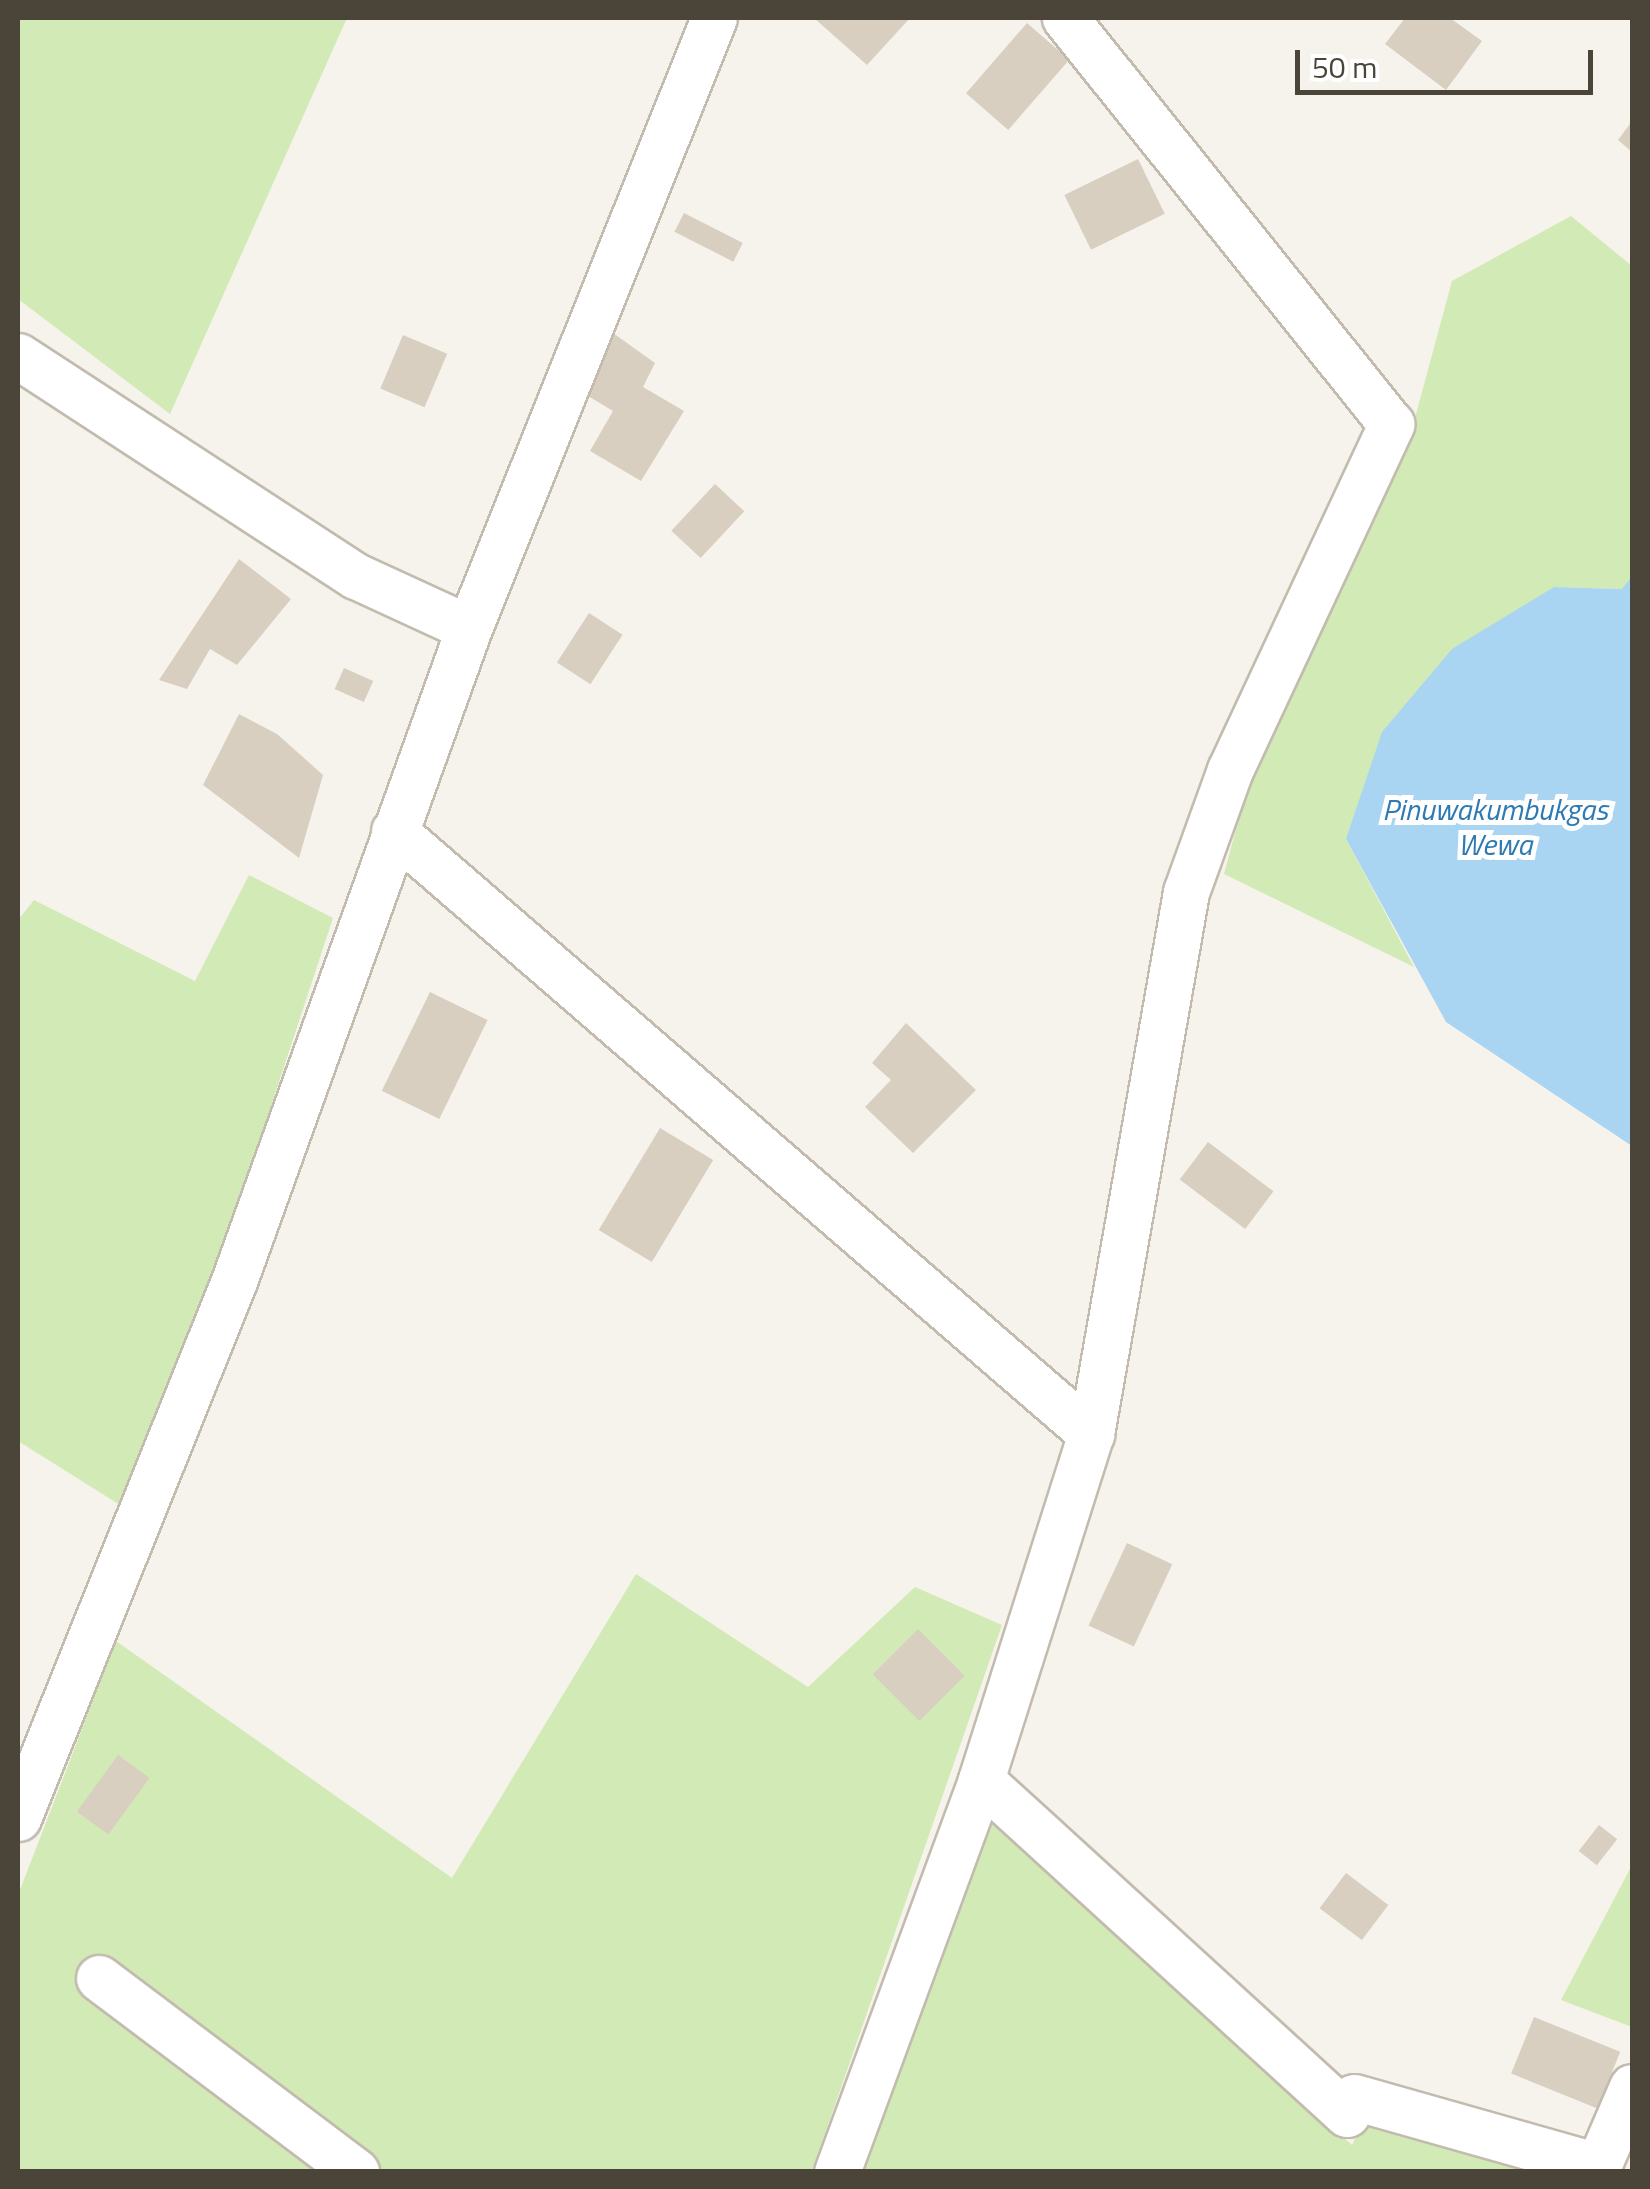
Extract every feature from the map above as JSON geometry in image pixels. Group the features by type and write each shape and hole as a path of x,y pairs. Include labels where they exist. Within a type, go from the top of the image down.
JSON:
{"street":[{"path":"18,1818 234,1281 470,628 714,18"},
{"path":"837,2172 981,1780 1091,1434 1186,892 1230,770 1391,424 1065,18"},
{"path":"18,356 356,576 470,628"},
{"path":"394,831 1091,1434"},
{"path":"981,1780 1347,2114 1354,2097 1598,2166 1632,2087"},
{"path":"99,1978 356,2172"}],"green space":[{"path":"18,18 347,18 170,414 18,299"},
{"path":"1571,216 1632,266 1632,576 1623,589 1554,587 1346,839 1414,967 1224,874 1249,780 1412,429 1452,281"},
{"path":"249,875 333,918 215,1276 120,1505 18,1441 18,920 34,900 195,981"},
{"path":"636,1574 808,1687 915,1587 1002,1625 812,2171 18,2171 18,1895 116,1641 452,1878"},
{"path":"987,1819 1352,2145 1368,2112 1548,2172 861,2172"},
{"path":"1632,1865 1632,2027 1561,2000"}],"water":[{"name":"Pinuwakumbukgas Wewa","path":"1632,576 1632,1146 1446,1022 1346,839 1382,732 1452,649 1554,587 1622,589"}],"building":[{"path":"814,18 910,18 867,65"},
{"path":"1405,18 1450,18 1482,41 1446,90 1385,44"},
{"path":"1027,23 1069,60 1008,130 966,93"},
{"path":"1632,121 1632,152 1618,140"},
{"path":"1138,159 1165,214 1091,250 1064,195"},
{"path":"684,213 743,243 733,262 674,232"},
{"path":"613,333 655,363 643,387 684,411 641,481 590,451 613,411 578,390"},
{"path":"403,335 447,354 425,407 380,388"},
{"path":"715,484 744,511 701,558 671,531"},
{"path":"239,559 291,599 237,665 210,649 187,689 159,680"},
{"path":"589,613 623,635 590,684 557,662"},
{"path":"344,668 373,681 364,702 335,689"},
{"path":"239,714 277,734 323,775 299,858 203,785"},
{"path":"430,992 488,1020 439,1119 382,1091"},
{"path":"906,1023 976,1090 913,1153 865,1107 891,1080 872,1063"},
{"path":"660,1128 713,1160 652,1262 599,1230"},
{"path":"1208,1142 1273,1191 1245,1229 1180,1180"},
{"path":"1127,1543 1172,1564 1134,1647 1089,1625"},
{"path":"918,1629 965,1676 919,1721 873,1674"},
{"path":"118,1755 150,1778 108,1835 77,1812"},
{"path":"1599,1825 1617,1839 1597,1865 1579,1851"},
{"path":"1346,1873 1388,1905 1362,1940 1320,1908"},
{"path":"1534,2017 1620,2052 1597,2108 1511,2074"}]}
